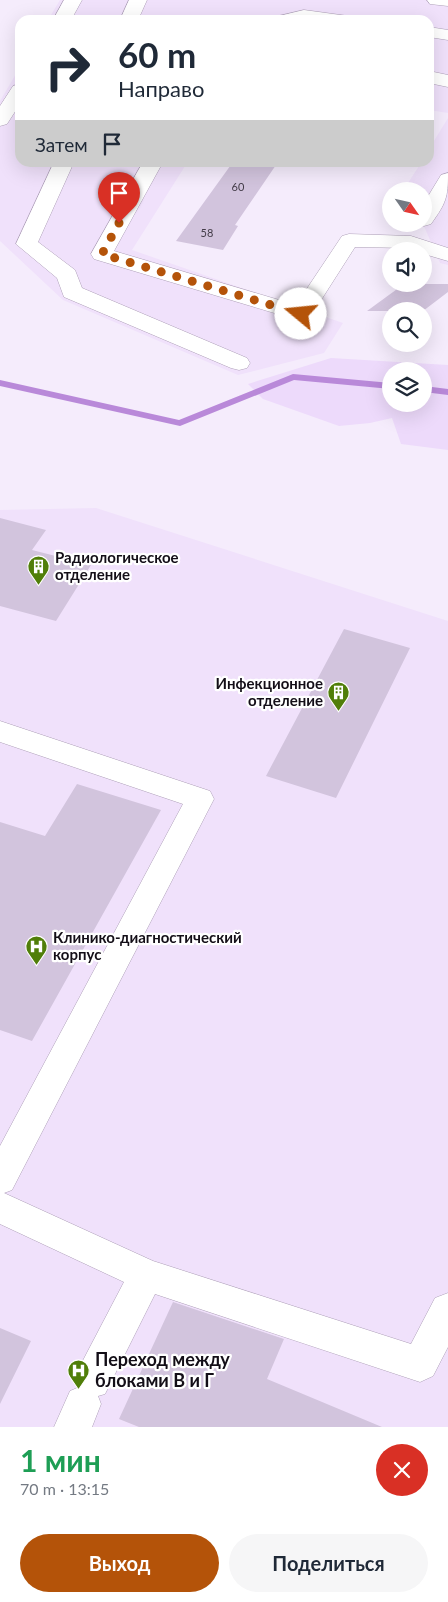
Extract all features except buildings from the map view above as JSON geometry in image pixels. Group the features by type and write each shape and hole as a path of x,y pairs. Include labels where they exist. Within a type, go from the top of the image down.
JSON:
{"lane":[{"path":"65,15 73,0"},
{"path":"131,15 138,0"},
{"path":"436,0 448,1"},
{"path":"434,33 448,35"},
{"path":"434,78 448,81"},
{"path":"0,120 15,98"},
{"path":"62,167 27,244 84,264 301,314 349,240 411,242 417,232"},
{"path":"150,167 84,264 72,292 239,363"},
{"path":"432,206 448,179"},
{"path":"432,249 448,255"},
{"path":"0,730 200,798 0,1179"},
{"path":"0,1208 146,1275 420,1364 448,1310"},
{"path":"83,1404 146,1275"}],"shaded area":[{"path":"60,0 448,0 448,113 434,111 434,15 51,15"},
{"path":"15,76 15,167 184,167 132,250 343,323 324,353 238,375 63,300 0,241 0,101"},
{"path":"448,118 448,265 440,263 426,232 432,232 432,182 409,182 418,167 434,167 434,141"},
{"path":"331,358 398,362 382,362 382,412 432,412 432,364 448,365 448,450 401,444 392,418 370,423 339,426 263,399 248,384"},
{"path":"96,508 448,621 448,1427 0,1427 0,510"}],"waterway":[{"path":"0,383 180,423 293,377 382,385"},
{"path":"432,390 448,392"}],"place":[{"name":"Радиологическое отделение","path":"39,586"},
{"name":"Инфекционное отделение","path":"339,712"},
{"name":"Клинико-диагностический корпус","path":"37,966"},
{"name":"Переход между блоками В и Г","path":"79,1389"}],"route":[{"path":"119,223 102,254 301,314"}]}
